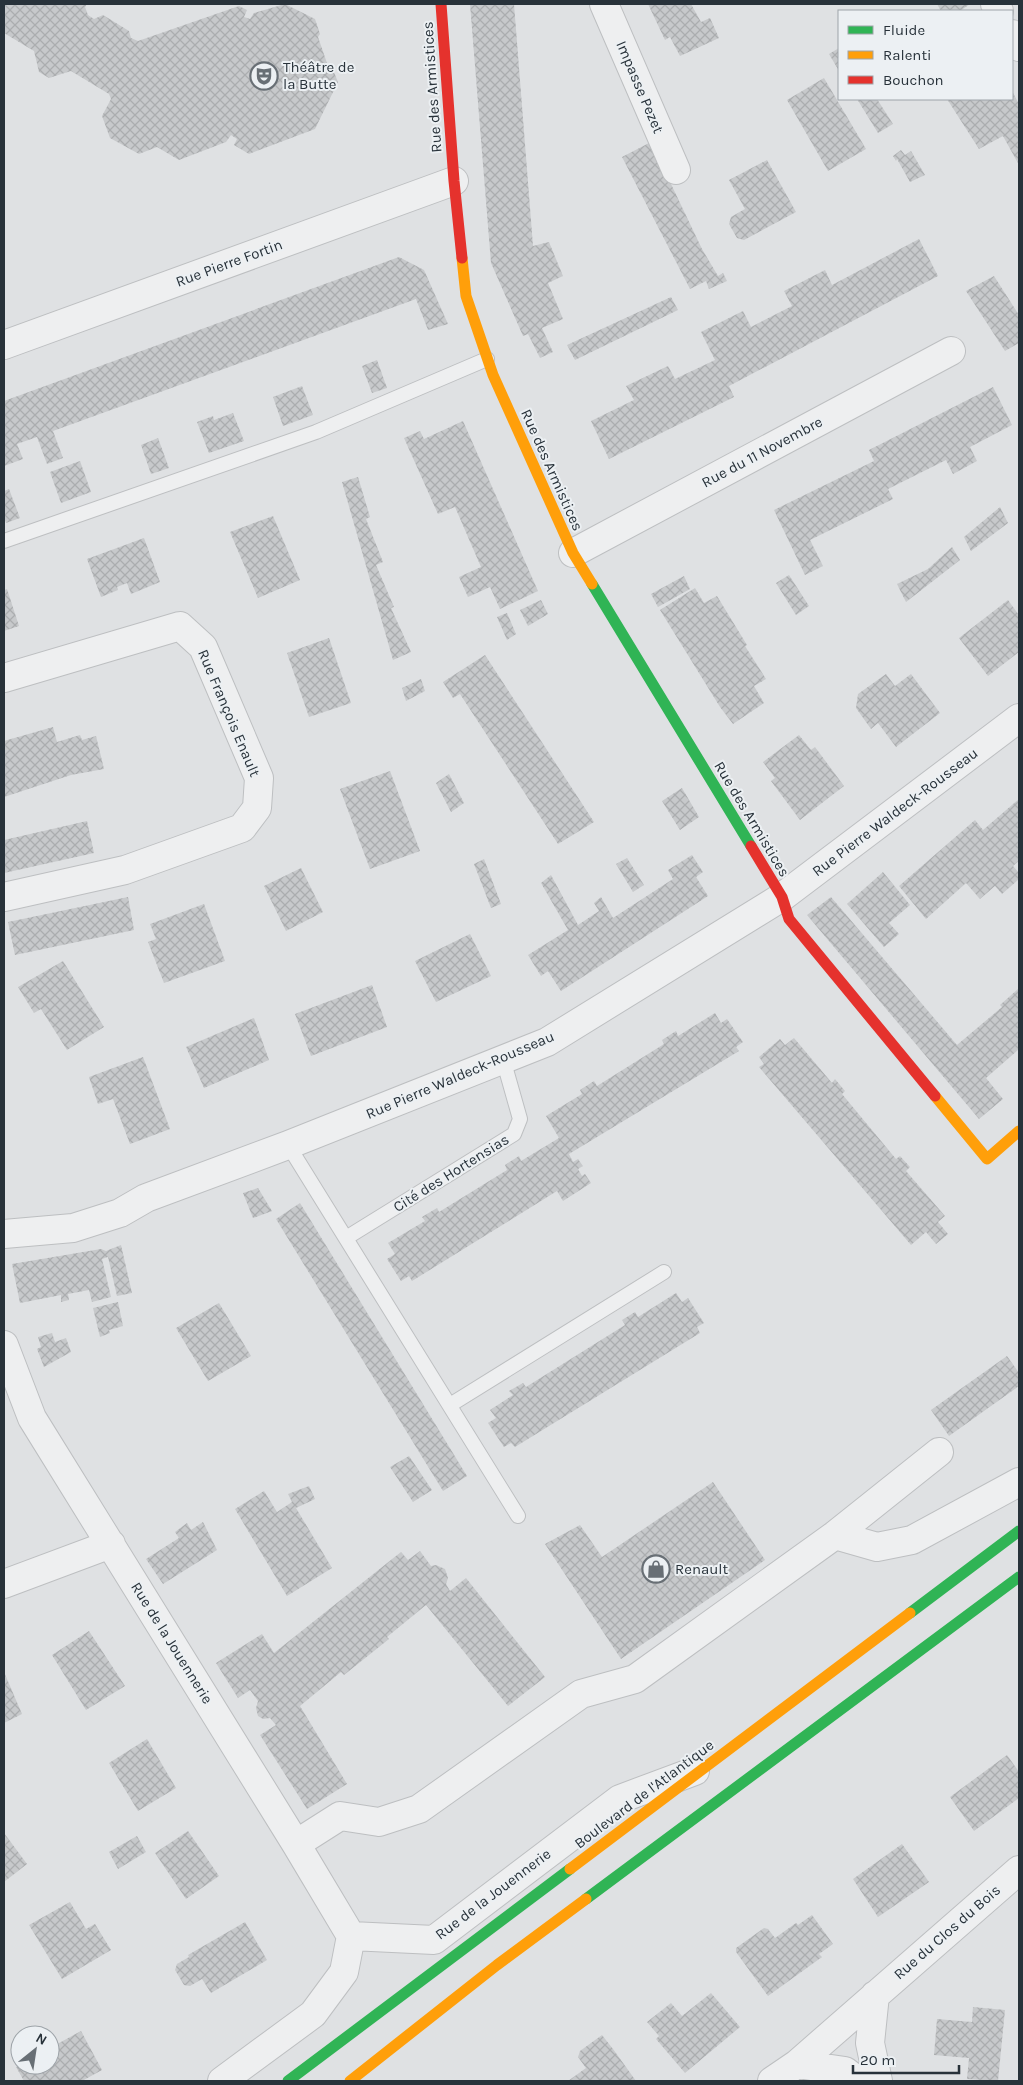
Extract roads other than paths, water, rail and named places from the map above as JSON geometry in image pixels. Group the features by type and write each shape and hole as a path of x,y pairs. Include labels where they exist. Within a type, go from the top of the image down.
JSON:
{"main road":[{"name":"Rue des Armistices","path":"441,4 454,180 466,296 487,359 573,553 782,897 789,919 987,1159 1019,1131"},
{"name":"Boulevard de l'Atlantique","path":"288,2081 1019,1532"},
{"path":"350,2081 513,1954 1019,1577"}],"street":[{"name":"Impasse Pezet","path":"604,4 676,170"},
{"path":"1013,36 1019,47"},
{"name":"Rue Pierre Fortin","path":"4,345 454,180"},
{"name":"Rue du 11 Novembre","path":"573,553 952,351"},
{"name":"Rue François Enault","path":"4,678 180,626 203,647 259,778 258,808 242,828 125,870 4,898"},
{"name":"Rue Pierre Waldeck-Rousseau","path":"4,1234 73,1228 120,1213 146,1198 288,1145 547,1042 782,897 1019,718"},
{"name":"Rue de la Jouennerie","path":"4,1345 32,1418 296,1844 350,1936 434,1940 620,1799 704,1768"},
{"path":"296,1844 340,1816 379,1822 419,1809 581,1694 635,1679 835,1535 939,1452"},
{"path":"835,1535 877,1547 912,1540 1019,1482"},
{"path":"4,1584 111,1544"},
{"name":"Rue du Clos du Bois","path":"772,2081 797,2064 1019,1870"},
{"path":"222,2081 313,2014 344,1972 350,1936"},
{"path":"875,1994 870,2044 878,2081"},
{"path":"797,2064 845,2071 858,2081"}],"lane":[{"path":"4,541 316,432 487,359"},
{"name":"Cité des Hortensias","path":"346,1238 514,1134 520,1119 502,1059"},
{"path":"288,1145 518,1516"},
{"path":"450,1405 664,1272"}],"place":[{"name":"Théâtre de la Butte","path":"264,76"},
{"name":"Renault","path":"656,1569"}]}
